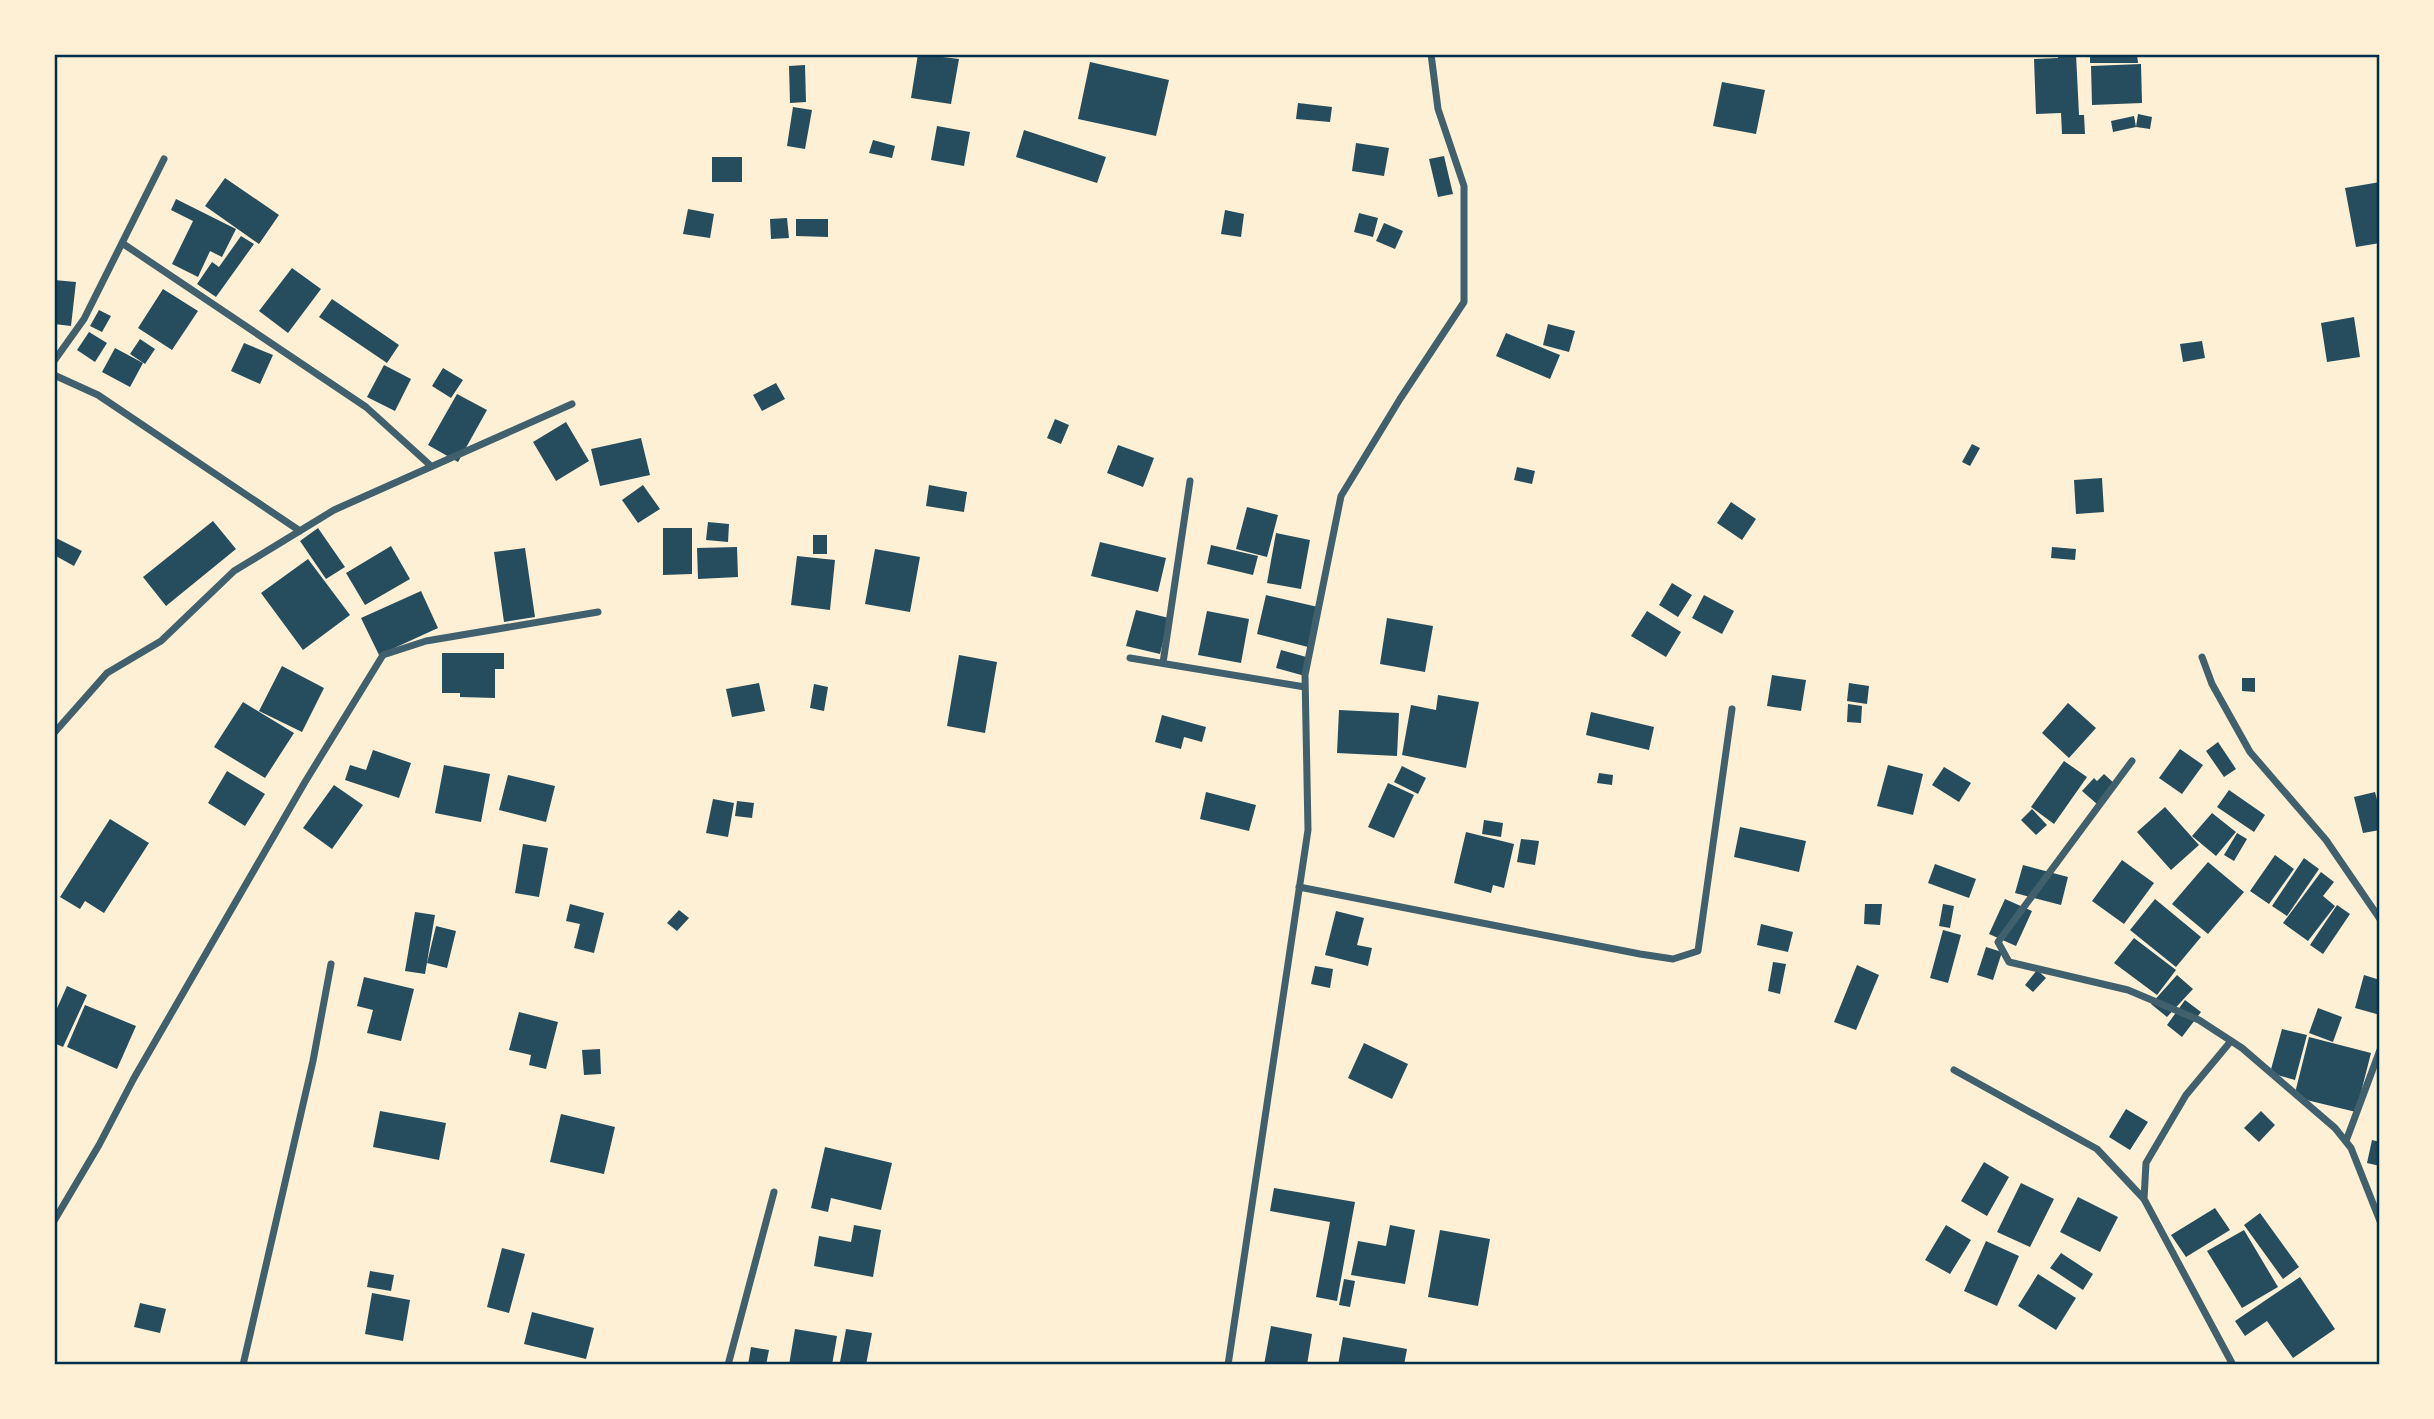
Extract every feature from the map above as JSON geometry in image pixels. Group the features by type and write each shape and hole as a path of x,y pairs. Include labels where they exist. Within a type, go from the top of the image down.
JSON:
{"street":[{"path":"1228,1365 1308,830 1305,675 1341,496 1400,399 1464,302 1464,186 1438,109 1431,54"},
{"path":"54,361 85,319 164,159"},
{"path":"122,243 366,407 431,467"},
{"path":"54,374 98,395 300,531"},
{"path":"54,733 107,673 161,641 234,570 334,510 572,404"},
{"path":"1163,663 1190,481"},
{"path":"54,1221 305,782 383,655 426,641 598,612"},
{"path":"2202,657 2212,684 2250,752 2326,840 2380,919"},
{"path":"1130,658 1305,687"},
{"path":"1299,887 1640,954 1673,959 1698,951 1732,709"},
{"path":"2132,761 1998,942 2009,961 2128,990 2199,1020 2231,1041 2270,1070 2346,1141 2357,1159 2380,1222"},
{"path":"243,1365 313,1060 331,964"},
{"path":"2144,1199 2146,1163 2186,1095 2231,1041"},
{"path":"2346,1141 2380,1050"},
{"path":"1954,1070 2097,1150 2144,1199 2233,1365"},
{"path":"728,1365 775,1192"}],"building":[{"path":"918,54 959,59 951,104 911,98"},
{"path":"2058,54 2076,54 2079,115 2084,115 2085,134 2062,134 2061,113 2036,114 2034,59 2058,58"},
{"path":"2090,54 2137,54 2138,63 2090,63"},
{"path":"1090,62 1169,80 1156,136 1078,119"},
{"path":"2141,64 2142,103 2092,105 2091,66"},
{"path":"805,65 806,102 790,103 789,66"},
{"path":"1722,82 1765,90 1756,134 1713,126"},
{"path":"1298,103 1332,107 1330,122 1296,119"},
{"path":"793,107 812,110 805,149 787,146"},
{"path":"2138,114 2152,117 2150,129 2136,127"},
{"path":"2134,116 2136,127 2113,132 2111,121"},
{"path":"937,126 970,132 964,166 931,160"},
{"path":"1024,130 1106,157 1097,183 1016,157"},
{"path":"873,140 895,146 892,158 869,153"},
{"path":"1356,143 1389,148 1384,176 1352,171"},
{"path":"1444,156 1453,194 1438,197 1429,159"},
{"path":"712,157 742,157 742,182 712,182"},
{"path":"225,178 279,215 259,244 205,206"},
{"path":"2380,182 2380,243 2356,247 2345,188"},
{"path":"176,199 236,229 222,257 210,251 198,277 172,264 193,221 171,210"},
{"path":"688,209 714,214 710,238 683,234"},
{"path":"1225,210 1244,214 1241,237 1221,234"},
{"path":"1359,213 1378,218 1373,237 1354,232"},
{"path":"787,218 789,238 771,239 770,219"},
{"path":"796,219 828,219 828,237 796,236"},
{"path":"1384,223 1403,231 1395,249 1376,241"},
{"path":"241,236 254,244 216,297 197,284 212,262 219,267"},
{"path":"292,268 321,289 288,333 259,311"},
{"path":"54,280 76,282 71,326 54,324"},
{"path":"163,289 198,311 172,350 138,328"},
{"path":"332,299 399,345 387,363 319,317"},
{"path":"99,310 111,316 102,332 90,326"},
{"path":"2354,317 2360,357 2327,362 2321,323"},
{"path":"1548,324 1575,331 1569,352 1543,345"},
{"path":"89,332 107,343 95,362 77,350"},
{"path":"1506,333 1560,355 1550,379 1496,356"},
{"path":"140,339 155,349 145,364 130,354"},
{"path":"2202,341 2205,358 2183,362 2180,344"},
{"path":"244,343 273,355 260,384 231,371"},
{"path":"115,348 143,363 130,387 102,372"},
{"path":"384,365 411,379 395,411 367,397"},
{"path":"443,368 463,380 451,398 432,386"},
{"path":"776,383 785,399 762,411 753,395"},
{"path":"457,394 487,410 458,462 428,445"},
{"path":"1055,419 1069,425 1061,444 1047,438"},
{"path":"566,422 589,461 556,481 533,442"},
{"path":"641,438 650,475 600,486 591,449"},
{"path":"1972,444 1980,448 1970,466 1962,462"},
{"path":"1118,445 1154,458 1143,487 1107,473"},
{"path":"1517,467 1535,471 1532,484 1514,480"},
{"path":"2102,478 2104,512 2076,514 2074,480"},
{"path":"643,485 660,509 638,523 622,500"},
{"path":"929,485 967,492 964,512 926,506"},
{"path":"1731,502 1756,519 1742,540 1717,523"},
{"path":"1247,507 1278,515 1267,557 1236,549"},
{"path":"213,521 236,549 166,606 143,577"},
{"path":"708,522 729,524 728,542 706,540"},
{"path":"318,528 345,567 326,579 300,541"},
{"path":"663,528 692,528 692,574 663,575"},
{"path":"1276,533 1310,540 1301,589 1267,583"},
{"path":"813,535 827,535 827,554 813,554"},
{"path":"54,537 82,551 74,566 54,555"},
{"path":"1100,542 1166,558 1158,592 1091,576"},
{"path":"1211,545 1258,556 1253,575 1207,564"},
{"path":"391,546 410,579 365,605 346,573"},
{"path":"737,547 738,577 698,579 697,548"},
{"path":"2052,547 2076,549 2075,560 2051,558"},
{"path":"525,548 535,617 504,622 494,552"},
{"path":"875,549 920,557 910,612 865,604"},
{"path":"797,556 835,560 830,610 791,605"},
{"path":"308,559 350,615 303,650 261,593"},
{"path":"1672,583 1692,595 1678,617 1659,605"},
{"path":"421,591 438,628 379,655 361,618"},
{"path":"1266,595 1318,607 1308,647 1257,634"},
{"path":"1704,595 1734,611 1722,634 1692,618"},
{"path":"1136,610 1169,618 1160,654 1126,646"},
{"path":"1207,611 1249,619 1241,663 1198,655"},
{"path":"1647,611 1681,632 1666,657 1631,636"},
{"path":"1387,618 1433,626 1425,672 1380,664"},
{"path":"1281,650 1310,658 1305,676 1276,668"},
{"path":"442,653 504,653 504,669 495,669 495,698 460,697 460,693 442,693"},
{"path":"959,655 997,662 985,733 947,726"},
{"path":"282,666 324,688 302,732 259,711"},
{"path":"1772,675 1806,680 1801,711 1767,706"},
{"path":"2242,678 2255,678 2255,692 2242,691"},
{"path":"759,683 765,711 732,717 726,689"},
{"path":"1849,683 1869,686 1867,704 1847,701"},
{"path":"814,684 828,687 824,711 810,708"},
{"path":"1438,695 1479,702 1466,768 1402,755 1411,705 1436,710"},
{"path":"243,702 294,733 265,778 214,747"},
{"path":"2068,703 2096,728 2069,758 2042,733"},
{"path":"1848,704 1862,706 1861,723 1847,722"},
{"path":"1339,710 1399,713 1397,756 1337,753"},
{"path":"1591,712 1654,727 1649,750 1586,735"},
{"path":"1162,715 1206,727 1202,742 1184,737 1181,749 1155,742"},
{"path":"2218,742 2236,769 2224,777 2206,751"},
{"path":"2180,749 2203,765 2182,794 2159,778"},
{"path":"373,750 411,763 399,798 345,780 350,765 366,770"},
{"path":"2064,761 2087,777 2054,824 2031,807"},
{"path":"444,765 490,774 481,822 435,813"},
{"path":"1888,765 1923,774 1913,815 1877,806"},
{"path":"1402,766 1426,778 1418,794 1394,782"},
{"path":"1944,767 1971,783 1959,802 1932,785"},
{"path":"227,771 265,794 245,826 208,803"},
{"path":"1599,773 1613,775 1612,785 1597,783"},
{"path":"2104,774 2115,784 2097,804 2082,791 2094,778 2097,781"},
{"path":"508,775 555,786 546,822 499,810"},
{"path":"1388,783 1414,795 1394,838 1368,827"},
{"path":"334,785 363,805 332,849 303,828"},
{"path":"2229,790 2265,815 2254,832 2217,807"},
{"path":"1206,792 1256,805 1249,831 1200,819"},
{"path":"2375,792 2380,811 2380,830 2363,833 2354,797"},
{"path":"713,799 734,803 728,837 706,833"},
{"path":"737,801 754,803 752,818 735,816"},
{"path":"2165,807 2199,845 2171,870 2137,832"},
{"path":"2032,809 2047,825 2036,835 2021,820"},
{"path":"2212,813 2236,832 2216,856 2192,836"},
{"path":"110,819 149,843 104,913 85,901 80,909 60,897"},
{"path":"1484,820 1503,823 1501,837 1482,834"},
{"path":"1740,827 1806,841 1799,872 1734,857"},
{"path":"1466,832 1514,844 1504,888 1493,885 1491,893 1454,883"},
{"path":"2237,833 2247,839 2234,861 2224,855"},
{"path":"1521,839 1539,841 1535,865 1517,862"},
{"path":"523,844 548,848 539,897 515,893"},
{"path":"2275,855 2294,869 2269,904 2250,891"},
{"path":"2304,858 2319,869 2287,916 2272,906"},
{"path":"2122,860 2154,883 2124,924 2092,901"},
{"path":"2208,862 2244,892 2208,934 2172,904"},
{"path":"1935,864 1976,879 1969,898 1928,883"},
{"path":"2023,865 2068,877 2061,905 2015,893"},
{"path":"2321,872 2334,882 2323,896 2335,906 2308,941 2283,923"},
{"path":"2005,899 2032,911 2016,946 1989,934"},
{"path":"2155,899 2201,937 2176,967 2130,930"},
{"path":"570,904 604,913 594,953 574,948 580,924 566,921"},
{"path":"1865,904 1882,904 1880,925 1864,924"},
{"path":"1943,904 1954,906 1950,928 1939,926"},
{"path":"2337,905 2350,914 2323,954 2310,945"},
{"path":"679,910 689,918 677,931 667,923"},
{"path":"1336,911 1364,918 1357,945 1372,948 1368,966 1325,955"},
{"path":"415,912 435,915 425,974 405,971"},
{"path":"1761,924 1793,932 1788,952 1757,945"},
{"path":"436,926 456,931 447,968 427,963"},
{"path":"1943,930 1961,935 1948,983 1930,978"},
{"path":"2134,938 2176,970 2157,995 2114,963"},
{"path":"1986,947 2002,952 1993,980 1977,975"},
{"path":"1773,962 1786,964 1780,994 1768,991"},
{"path":"1857,965 1879,975 1856,1030 1834,1022"},
{"path":"1315,966 1333,969 1330,988 1311,984"},
{"path":"2037,970 2046,978 2033,992 2025,985"},
{"path":"2177,975 2193,989 2167,1017 2151,1004"},
{"path":"2364,975 2380,980 2380,1015 2355,1008"},
{"path":"364,977 414,989 401,1041 367,1033 373,1010 357,1006"},
{"path":"67,986 87,995 63,1047 54,1043 54,1015"},
{"path":"2185,1000 2201,1012 2182,1037 2167,1025"},
{"path":"85,1005 136,1026 117,1069 67,1047"},
{"path":"2318,1008 2342,1017 2333,1042 2309,1033"},
{"path":"519,1012 558,1022 546,1069 529,1065 531,1055 509,1050"},
{"path":"2282,1029 2307,1035 2295,1080 2270,1073"},
{"path":"2309,1037 2371,1053 2356,1112 2294,1097"},
{"path":"1364,1043 1408,1064 1392,1099 1348,1078"},
{"path":"600,1049 601,1074 584,1075 582,1050"},
{"path":"2126,1109 2148,1122 2130,1150 2109,1137"},
{"path":"380,1111 446,1123 439,1160 373,1147"},
{"path":"2261,1111 2275,1125 2259,1142 2244,1128"},
{"path":"561,1114 615,1127 604,1174 550,1162"},
{"path":"2372,1140 2380,1142 2380,1166 2367,1163"},
{"path":"825,1147 892,1163 881,1210 831,1198 828,1212 811,1208"},
{"path":"1984,1162 2009,1177 1987,1216 1961,1201"},
{"path":"2021,1183 2054,1199 2030,1247 1997,1232"},
{"path":"1274,1188 1355,1202 1337,1301 1316,1297 1330,1222 1270,1211"},
{"path":"2078,1197 2118,1217 2100,1252 2060,1232"},
{"path":"2215,1208 2230,1230 2186,1257 2171,1235"},
{"path":"2260,1213 2299,1267 2283,1279 2244,1225"},
{"path":"854,1225 881,1230 873,1277 814,1266 819,1236 851,1242"},
{"path":"1390,1225 1415,1230 1405,1284 1351,1275 1358,1241 1386,1246"},
{"path":"1946,1225 1971,1240 1950,1274 1925,1260"},
{"path":"1440,1230 1490,1239 1478,1306 1428,1297"},
{"path":"2244,1230 2278,1287 2242,1308 2207,1251"},
{"path":"1986,1241 2019,1256 1997,1306 1964,1291"},
{"path":"502,1248 525,1254 509,1313 487,1307"},
{"path":"2061,1253 2093,1274 2083,1290 2050,1268"},
{"path":"370,1271 394,1275 391,1291 367,1287"},
{"path":"2038,1274 2076,1298 2056,1330 2018,1306"},
{"path":"2300,1277 2335,1329 2293,1358 2267,1321 2245,1336 2235,1321"},
{"path":"1344,1279 1355,1281 1350,1307 1339,1305"},
{"path":"372,1293 410,1300 403,1341 365,1334"},
{"path":"140,1303 166,1309 160,1333 134,1327"},
{"path":"532,1312 594,1328 586,1359 524,1344"},
{"path":"1271,1326 1312,1334 1307,1365 1264,1365"},
{"path":"795,1329 837,1336 832,1365 789,1365"},
{"path":"846,1329 872,1333 866,1365 840,1362"},
{"path":"1343,1337 1407,1349 1404,1365 1338,1365"},
{"path":"751,1347 769,1350 766,1365 748,1365"}]}
